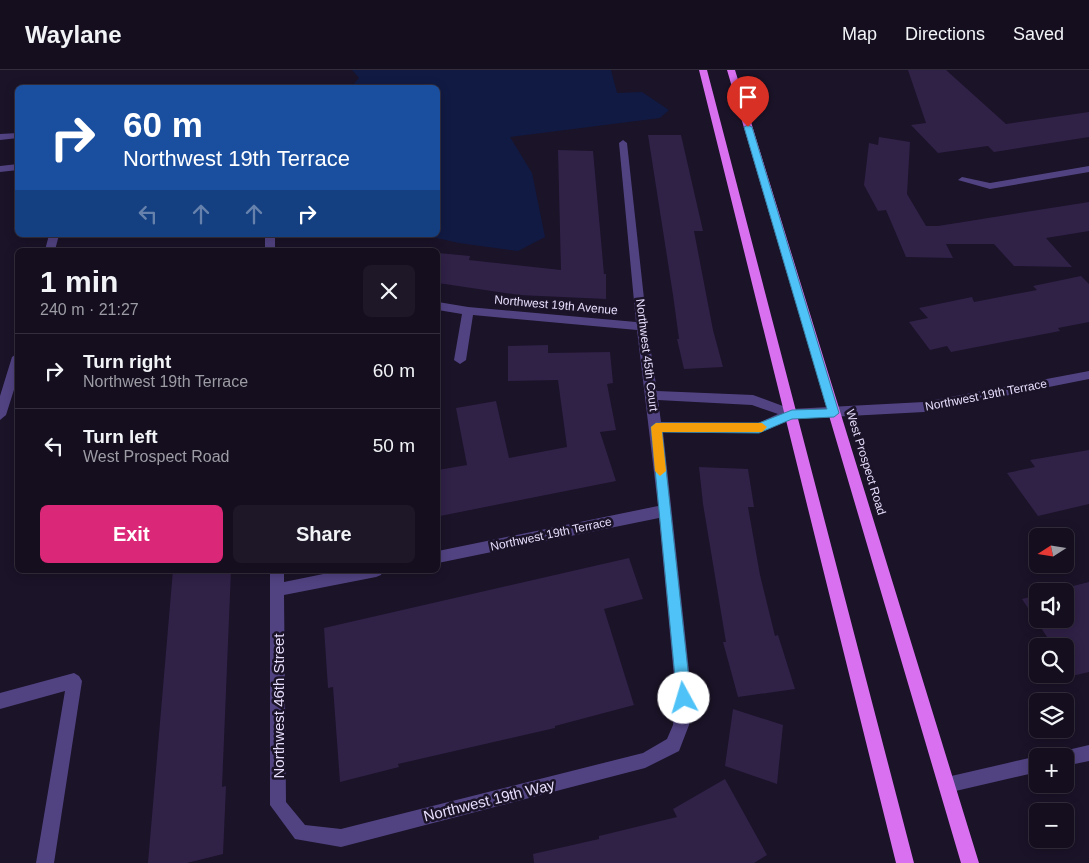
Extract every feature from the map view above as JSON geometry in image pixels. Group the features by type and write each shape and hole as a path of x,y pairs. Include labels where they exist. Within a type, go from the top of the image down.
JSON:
{"main road":[{"path":"703,70 905,863"},
{"name":"West Prospect Road","path":"731,70 970,863"}],"street":[{"path":"0,137 15,135"},
{"name":"Northwest 45th Court","path":"623,143 642,326 656,427 684,698 681,725 673,745"},
{"path":"0,169 15,167"},
{"path":"962,180 990,186 1089,169"},
{"name":"Northwest 19th Avenue","path":"440,306 468,311 642,326"},
{"path":"460,360 468,311"},
{"path":"0,415 15,367"},
{"name":"Northwest 19th Terrace","path":"652,395 753,400 792,414 834,413 948,404 1089,375"},
{"name":"Northwest 19th Terrace","path":"656,427 759,428 792,414"},
{"name":"Northwest 19th Terrace","path":"440,557 664,511"},
{"name":"Northwest 46th Street","path":"276,573 278,806 301,833"},
{"path":"277,590 361,573"},
{"path":"0,701 74,681 45,863"},
{"name":"Northwest 19th Way","path":"301,833 341,838 645,760 673,745"},
{"path":"1074,756 1089,753"},
{"path":"947,785 1029,766"}],"water":[{"path":"352,70 611,70 617,93 642,92 669,110 660,118 510,137 532,173 545,237 518,251 459,243 432,237 440,237 440,85 353,85 359,78"}],"building":[{"path":"908,70 946,70 1006,124 1089,112 1089,137 994,152 988,146 938,153 911,125 926,123"},
{"path":"648,135 681,135 703,231 694,231 713,330 723,367 684,369 677,339 679,339 673,295"},
{"path":"879,137 910,142 907,194 926,226 938,226 1089,202 1089,231 1046,238 1072,267 1014,266 994,244 946,244 953,258 906,257 886,210 878,211 864,185 869,143 878,145"},
{"path":"558,150 593,151 604,274 606,274 606,299 519,295 440,283 440,253 470,256 469,260 561,270"},
{"path":"1081,276 1089,284 1089,322 1058,328 1060,331 951,352 947,346 930,350 909,322 928,318 919,308 972,297 974,302 1037,290 1033,286"},
{"path":"548,345 548,353 610,352 613,383 607,384 616,430 600,432 616,481 440,516 440,470 467,465 456,408 496,401 509,458 567,447 558,380 508,381 508,346"},
{"path":"1089,450 1089,504 1038,516 1007,473 1035,467 1030,460"},
{"path":"699,467 748,469 754,507 748,507 760,575 775,636 778,635 795,689 738,697 723,642 726,642 703,504"},
{"path":"629,558 643,599 604,609 634,705 555,726 555,728 398,764 399,767 340,782 333,687 328,688 324,628"},
{"path":"173,573 231,573 222,787 226,786 223,854 187,863 148,863"},
{"path":"1089,582 1089,672 1074,676 1074,638 1048,638 1041,628 1074,628 1074,586"},
{"path":"1029,597 1029,610 1022,599"},
{"path":"733,709 783,725 777,784 725,766"},
{"path":"725,779 767,855 754,863 534,863 533,854 599,839 599,836 677,817 673,809"}],"slow traffic":[{"path":"660,471 656,427 762,427"}],"route":[{"path":"684,698 656,427 759,428 792,414 834,413 748,127"}]}
